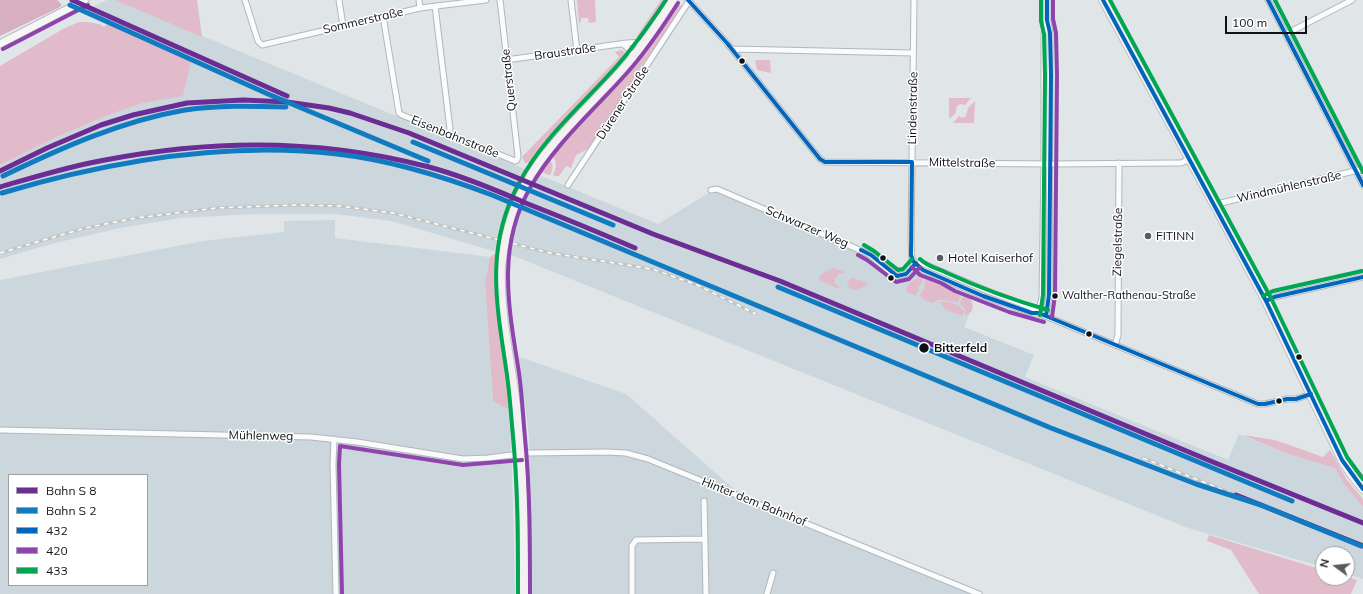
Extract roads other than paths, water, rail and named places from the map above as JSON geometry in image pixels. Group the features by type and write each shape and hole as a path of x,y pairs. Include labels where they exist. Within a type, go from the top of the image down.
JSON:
{"main road":[{"name":"Dürener Straße","path":"524,594 521,454 514,383 502,311 501,267 504,244 514,210 523,188 541,160 559,138 633,57 645,42 673,0"},
{"path":"1103,0 1266,301 1342,460 1363,489"}],"street":[{"path":"0,44 85,0"},
{"name":"Sommerstraße","path":"245,0 260,45 420,8 486,0"},
{"path":"339,0 343,26"},
{"path":"419,0 420,8"},
{"name":"Querstraße","path":"500,0 518,156 517,160"},
{"path":"571,0 577,51"},
{"name":"Mittelstraße","path":"688,0 732,49 820,159 825,162 1047,164 1181,163 1190,159"},
{"name":"Dürener Straße","path":"568,185 688,0"},
{"name":"Lindenstraße","path":"914,0 911,250 912,259 916,263"},
{"path":"1038,313 1042,298 1047,164 1050,33 1047,20 1047,0"},
{"path":"1268,0 1363,185"},
{"path":"1286,34 1352,0"},
{"path":"435,6 450,129 448,134"},
{"name":"Eisenbahnstraße","path":"383,16 399,113 512,160 517,160"},
{"name":"Braustraße","path":"506,60 634,42 645,42"},
{"path":"623,44 630,49 633,57"},
{"path":"732,49 913,53"},
{"name":"Ziegelstraße","path":"1115,345 1118,335 1119,163"},
{"path":"1046,316 1049,295 1047,164"},
{"name":"Windmühlenstraße","path":"1215,206 1221,203 1363,169"},
{"name":"Schwarzer Weg","path":"711,190 717,189 869,254 892,273 898,276 906,274 916,263"},
{"path":"916,263 923,270 957,285 1032,313 1038,313 1046,316 1258,404 1265,404 1286,399 1296,399 1311,394"},
{"path":"1266,301 1274,297 1363,277"},
{"name":"Mühlenweg","path":"0,430 334,439 463,459 521,454"},
{"path":"334,439 333,464 336,594"},
{"name":"Hinter dem Bahnhof","path":"521,454 615,452 641,456 979,594"},
{"path":"704,501 706,594"},
{"path":"632,594 632,546 636,540 704,539"},
{"path":"767,594 773,573"}],"railway":[{"path":"0,253 85,228 136,218 216,208 296,205 340,206 393,213 550,253 655,270 697,285 756,314"},
{"path":"1143,458 1236,495"}],"place":[{"name":"FITINN","path":"1148,236"},
{"name":"Hotel Kaiserhof","path":"940,258"},
{"name":"Walther-Rathenau-Straße","path":"1055,296"},
{"name":"Bitterfeld","path":"924,348"}]}
